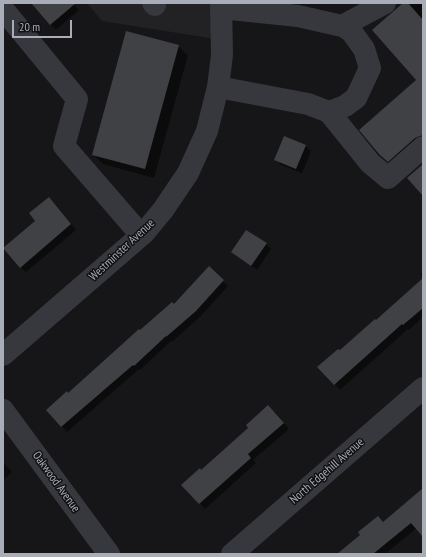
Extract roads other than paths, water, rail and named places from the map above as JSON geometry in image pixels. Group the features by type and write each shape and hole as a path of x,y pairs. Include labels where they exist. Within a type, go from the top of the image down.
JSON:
{"street":[{"path":"342,26 385,3"},
{"path":"221,5 298,16 342,26 351,31 364,49 370,68 356,98 345,106 329,112"},
{"name":"Westminster Avenue","path":"3,355 141,235 163,210 188,173 207,131 218,87 222,54 221,5"},
{"path":"3,9 77,99 64,146 141,235"},
{"path":"218,87 308,104 329,112 370,163 388,178 423,147"},
{"name":"North Edgehill Avenue","path":"232,554 423,388"},
{"name":"Oakwood Avenue","path":"3,410 109,554"}]}
